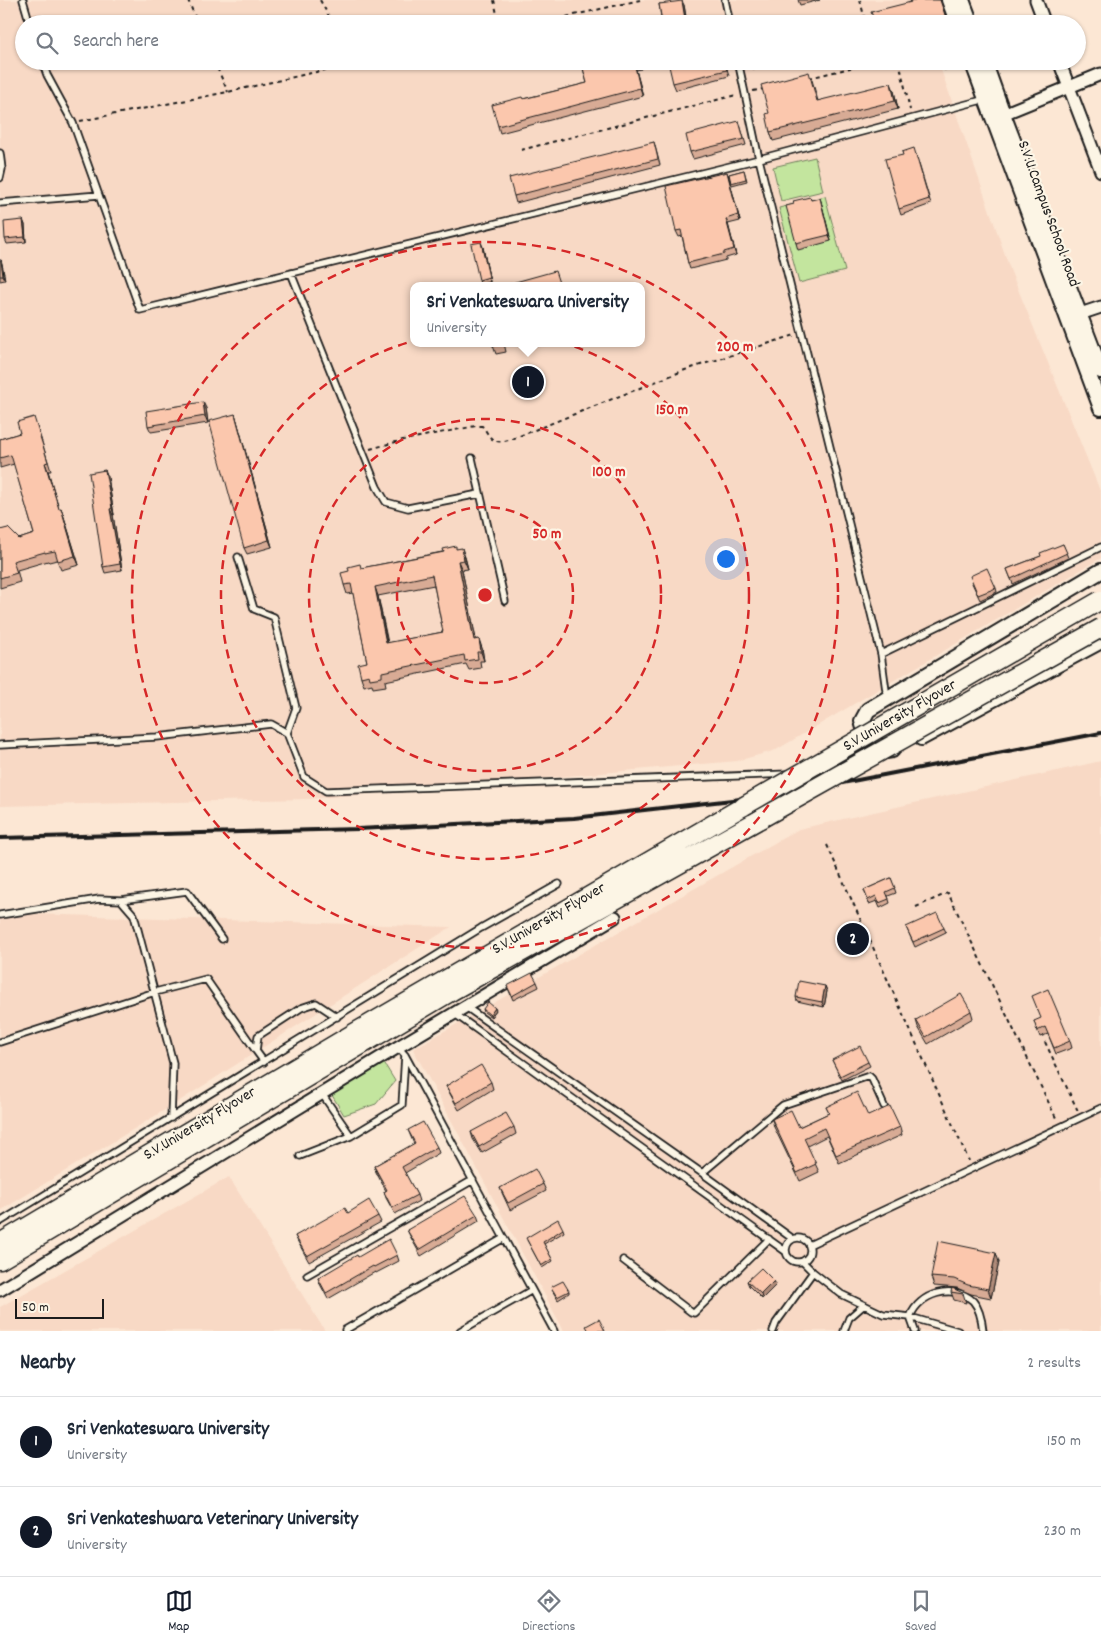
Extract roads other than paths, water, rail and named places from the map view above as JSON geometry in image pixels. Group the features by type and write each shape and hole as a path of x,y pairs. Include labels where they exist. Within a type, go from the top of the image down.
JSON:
{"main road":[{"name":"S.V.University Flyover","path":"0,1243 354,1033 1101,600"},
{"name":"S.V.University Flyover","path":"0,1260 452,990 1101,628"}],"street":[{"path":"949,0 955,15"},
{"path":"962,0 968,15"},
{"path":"1036,0 1042,15"},
{"name":"S.V.U.Campus School Road","path":"975,70 1101,408"},
{"name":"S.V.U.Campus School Road","path":"987,70 1101,371"},
{"path":"1062,70 1101,171"},
{"path":"1003,114 1101,74"},
{"path":"1080,314 1101,307"},
{"path":"1101,571 868,710 862,721 864,730 874,743 886,751 902,747 1101,641"},
{"path":"0,1290 322,1094 402,1051 466,1007 615,917"}],"lane":[{"path":"23,0 27,15"},
{"path":"725,0 728,15"},
{"path":"45,70 73,123 140,310 759,159 986,99"},
{"path":"740,70 759,159 881,654 888,698"},
{"path":"0,153 2,170 0,178"},
{"path":"0,204 99,195"},
{"path":"291,273 376,487 386,502 408,508 479,494"},
{"path":"472,458 505,601"},
{"path":"881,654 1101,547"},
{"path":"238,557 254,609 274,617 296,708 287,733"},
{"path":"0,745 157,737 271,724 287,733 304,777 326,791 813,774"},
{"path":"823,773 842,773 862,766 886,751"},
{"path":"0,1222 481,928 559,884"},
{"path":"0,915 99,899 121,900 187,891 222,939"},
{"path":"121,900 134,914 173,1063 171,1118"},
{"path":"0,1042 155,992 206,979 264,1062"},
{"path":"256,1051 258,1036 301,1008 316,1003 337,1017"},
{"path":"455,1014 769,1239 785,1251 791,1261 795,1263 803,1262 808,1257 810,1253 809,1245 802,1239 793,1239 466,1007"},
{"path":"300,1156 351,1136 402,1105 402,1051"},
{"path":"402,1051 554,1331"},
{"path":"702,1173 786,1104 869,1076 884,1106"},
{"path":"322,1094 351,1136"},
{"path":"809,1245 1101,1108"},
{"path":"307,1275 473,1180"},
{"path":"345,1331 504,1238"},
{"path":"623,1260 694,1313 769,1239"},
{"path":"785,1251 787,1244 793,1239"},
{"path":"803,1262 841,1294 884,1314 910,1317 958,1331"},
{"path":"773,1331 776,1323 813,1272"},
{"path":"460,1331 532,1290"},
{"path":"915,1331 910,1317 917,1304 931,1294 946,1292 960,1294 973,1302 981,1317 983,1331"},
{"path":"844,1331 849,1318 864,1305"}],"railway":[{"path":"0,838 358,829 574,818 741,799 837,784 1101,733"}],"place":[{"name":"Sri Venkateswara University","path":"528,382"},
{"name":"Sri Venkateshwara Veterinary University","path":"853,939"}]}
